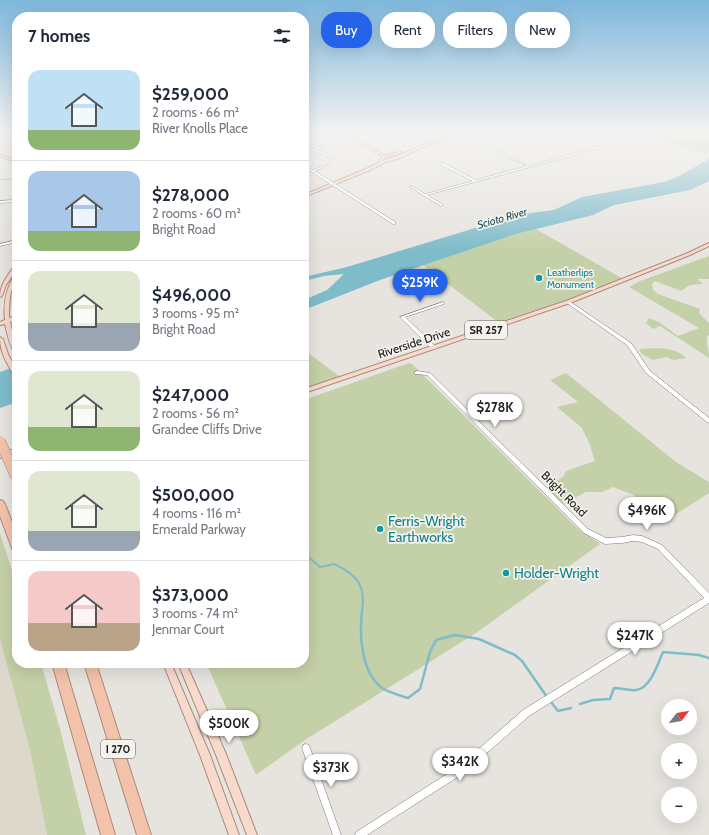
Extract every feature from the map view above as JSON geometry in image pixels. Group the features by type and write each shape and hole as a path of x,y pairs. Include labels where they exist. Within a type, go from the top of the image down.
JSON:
{"highway":[{"path":"0,441 12,466"},
{"path":"0,504 12,535"},
{"name":"I 270","path":"59,668 108,835"},
{"name":"I 270","path":"92,668 144,835"}],"main road":[{"path":"309,194 360,173"},
{"name":"Riverside Drive","path":"309,388 434,348 568,302 689,254 709,244"},
{"path":"0,296 4,285 12,273"},
{"path":"12,284 6,299 8,321 12,339"},
{"path":"0,324 12,320"},
{"path":"0,339 5,354 12,367"},
{"path":"0,456 12,452"},
{"path":"169,668 205,755 234,835"},
{"path":"184,668 221,754 252,835"}],"street":[{"path":"316,173 394,223"},
{"path":"459,173 475,181"},
{"path":"425,195 503,173"},
{"path":"411,187 440,205"},
{"path":"0,202 12,202"},
{"path":"0,245 12,242"},
{"path":"568,302 629,344 648,372 709,421"},
{"path":"434,348 402,317 443,303"},
{"name":"Bright Road","path":"417,373 428,374 586,531 605,541 633,538 650,542 660,547 709,598"},
{"path":"359,835 461,770 526,713 542,702 709,598"},
{"path":"306,748 337,835"}],"shaded area":[{"path":"0,639 30,750 47,835 0,835"}],"green space":[{"path":"536,229 625,280 502,325 423,265 516,234"},
{"path":"709,256 709,279 697,279 703,284 690,285 681,291 655,281 652,284 653,290 658,294 700,309 699,313 709,323 709,335 707,336 707,339 709,358 660,326 653,329 646,323 649,318 659,322 678,336 699,328 629,287 640,281"},
{"path":"659,348 677,351 686,358 673,360 666,357 653,360 642,354 639,350"},
{"path":"309,354 342,378 309,389"},
{"path":"409,363 412,364 575,526 600,544 476,633 305,740 256,775 208,668 309,668 309,398"},
{"path":"566,373 676,462 709,482 709,493 665,521 634,495 613,487 602,492 586,492 563,504 546,487 563,477 566,471 595,461 590,445 582,428 557,407 578,402 550,380"},
{"path":"0,533 12,570 12,668 42,668 60,729 86,835 47,835 30,750 0,639"}],"water":[{"path":"684,173 709,173 709,181 690,190 614,205 593,215 516,234 380,280 309,308 309,298 327,290 344,274 324,276 309,280 309,276 347,267 498,221 531,213 554,210 582,197 664,182"},
{"path":"12,368 12,404 0,408 0,372"}],"waterway":[{"path":"0,180 12,179"},
{"path":"309,557 320,567 334,564 349,572 354,577 358,582 363,595 362,612"},
{"path":"362,611 361,642 366,663 375,681 382,688 388,691 408,698 420,689 430,652 436,640 455,635 479,639 515,655 522,661 547,697"},
{"path":"580,704 593,700 610,699 614,688 636,690 646,685 650,680 663,652 699,655 709,658"},
{"path":"551,702 558,711 571,708"}],"place":[{"name":"Leatherlips Monument","path":"539,278"},
{"name":"Ferris-Wright Earthworks","path":"380,529"},
{"name":"Holder-Wright","path":"506,573"}],"water label":[{"name":"Scioto River","path":"502,218"}]}
